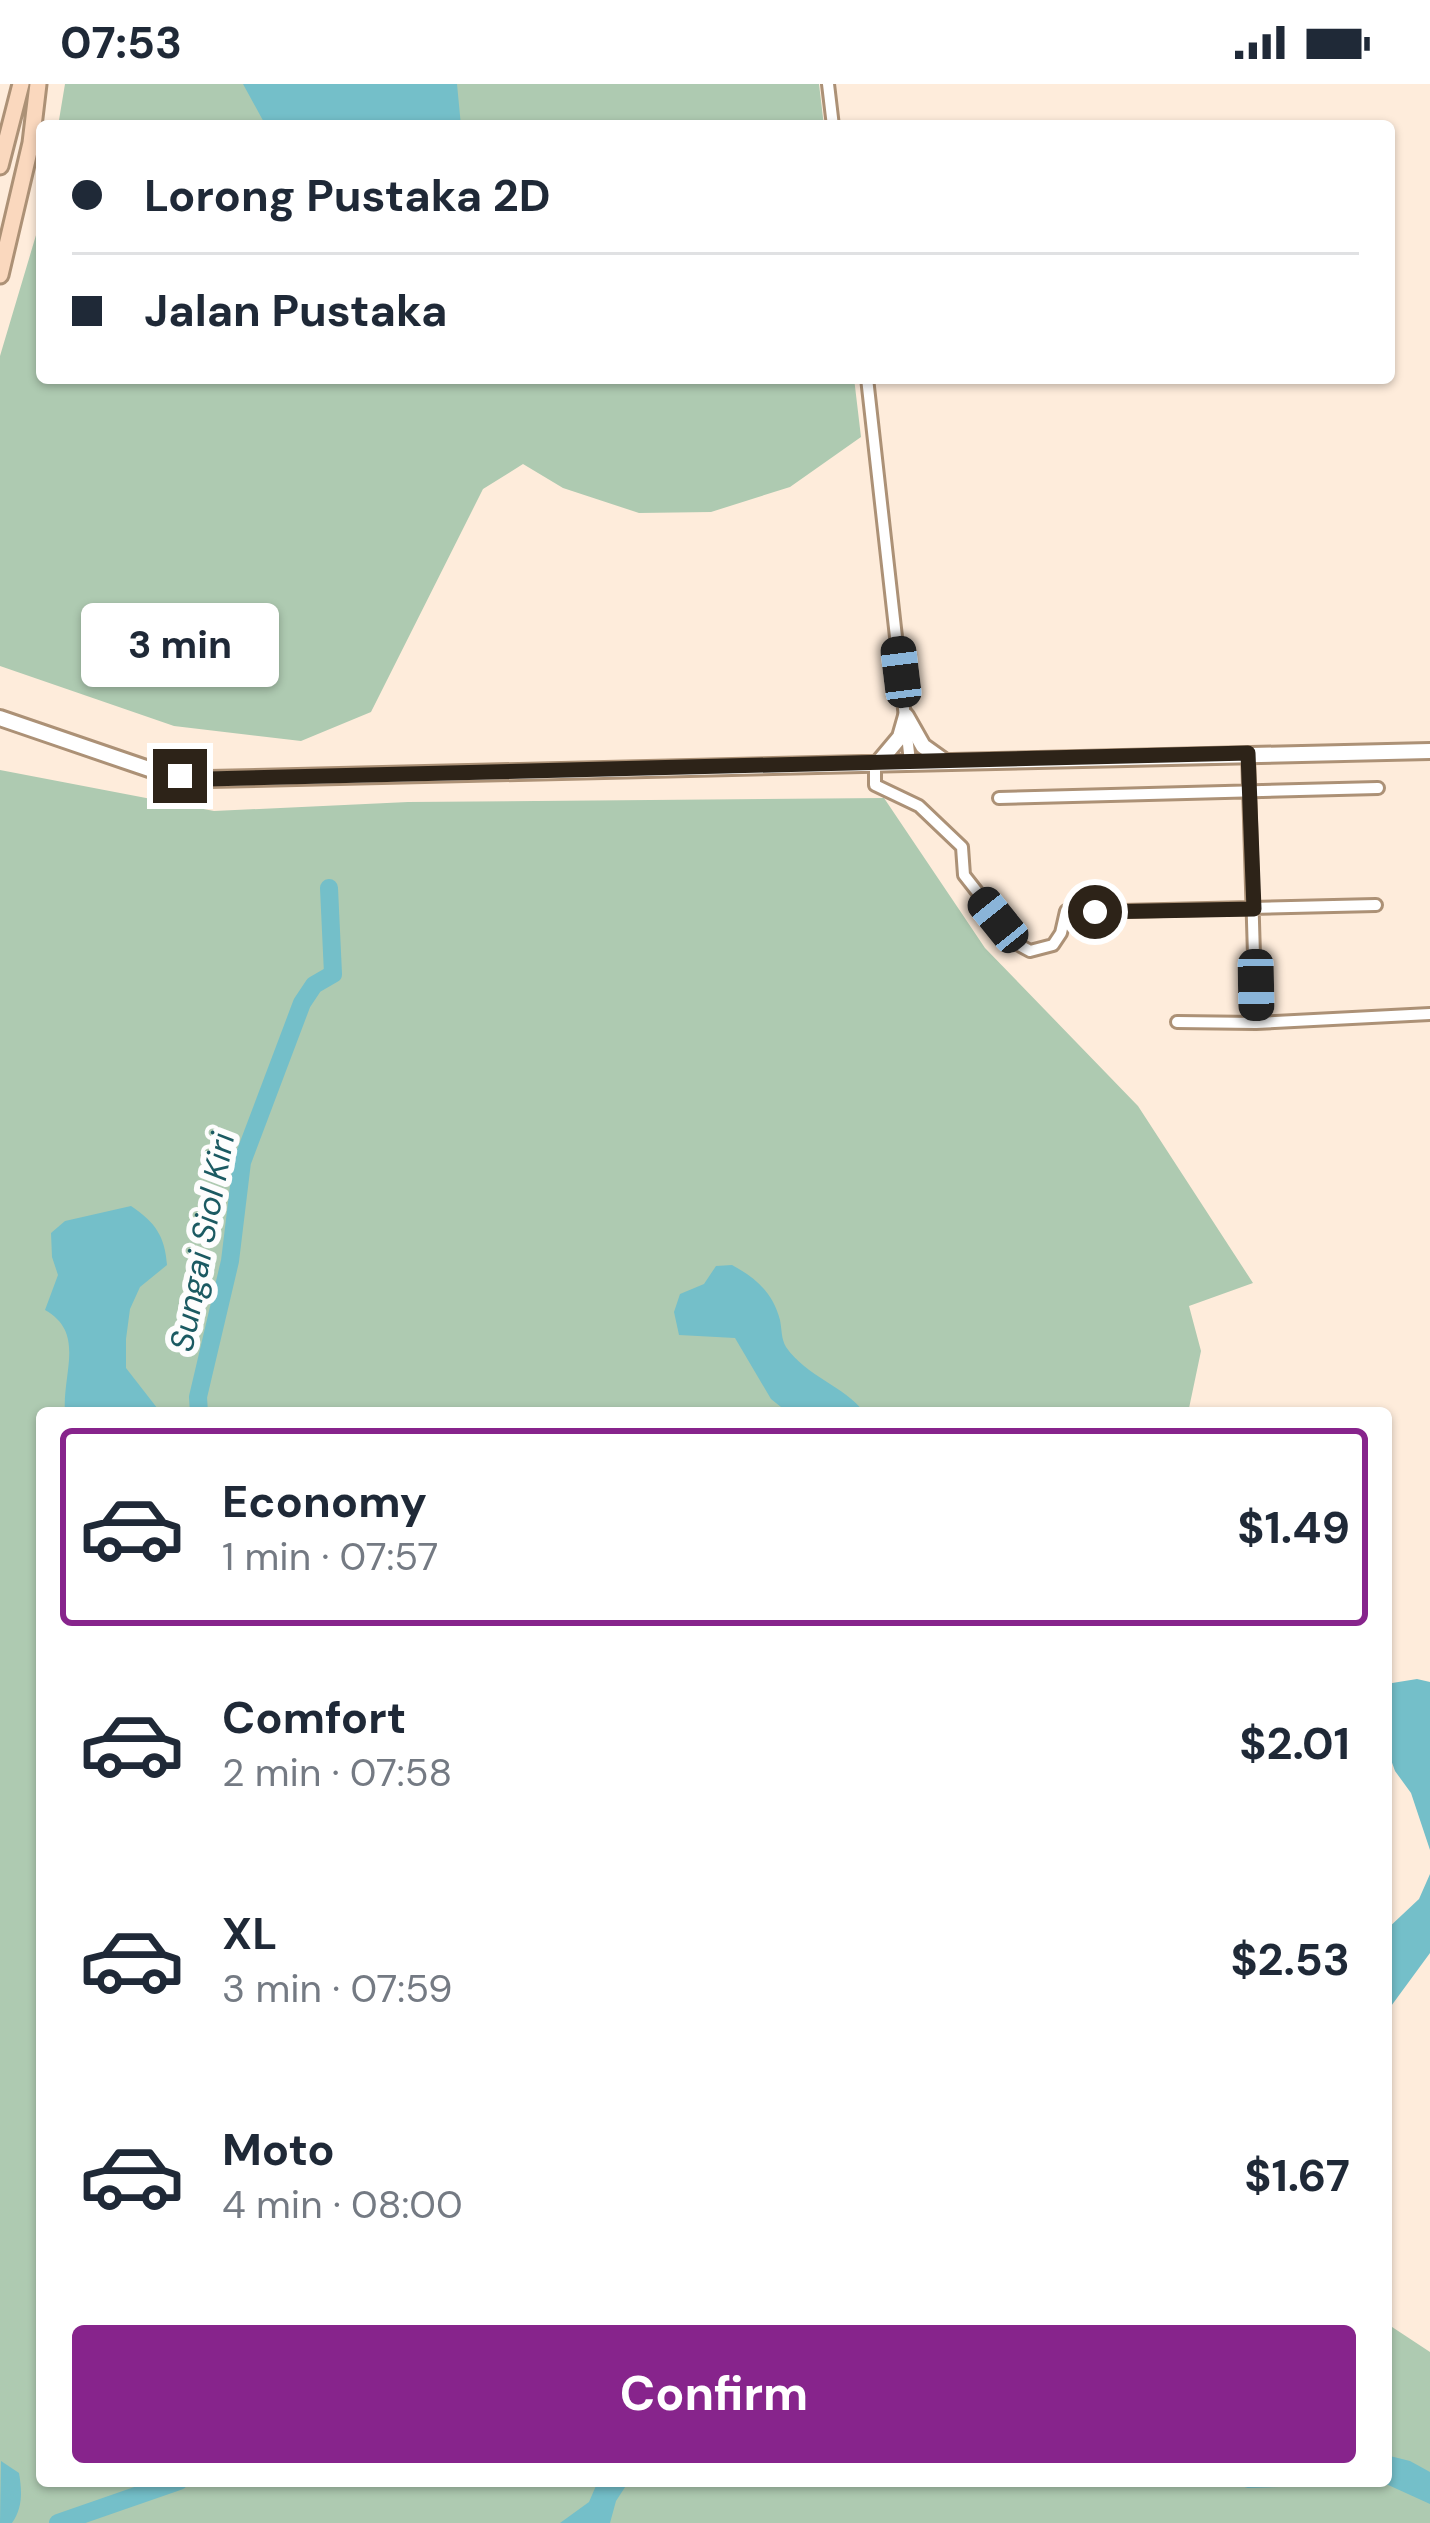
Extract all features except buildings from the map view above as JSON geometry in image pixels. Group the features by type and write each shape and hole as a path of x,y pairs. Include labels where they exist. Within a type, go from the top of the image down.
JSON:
{"main road":[{"path":"0,166 21,84"},
{"path":"0,275 31,143 38,84"}],"street":[{"path":"828,84 832,120"},
{"path":"868,384 910,762"},
{"path":"906,716 923,746 944,761"},
{"path":"906,716 900,737 877,762 875,785 920,806 962,847 964,875 1018,945 1030,951 1053,945 1072,912 1376,905"},
{"path":"0,718 149,769 208,779 1430,752"},
{"path":"1248,753 1256,1024"},
{"path":"999,798 1250,795 1378,788"},
{"path":"1177,1022 1256,1024 1430,1015"}],"green space":[{"path":"65,84 819,84 823,120 59,120"},
{"path":"36,235 36,384 855,384 861,437 790,487 711,512 639,513 563,488 523,464 483,489 371,712 301,741 174,726 0,666 0,356"},
{"path":"0,770 214,811 408,802 884,798 985,948 1138,1106 1253,1283 1189,1306 1201,1351 1189,1407 36,1407 36,2487 1392,2487 1392,2327 1430,2352 1430,2523 0,2523"}],"water":[{"path":"243,84 457,84 460,120 263,120"},
{"path":"131,1206 157,1231 167,1265 140,1287 130,1309 126,1339 126,1368 156,1407 65,1407 69,1342 58,1319 45,1310 58,1275 51,1233 65,1221"},
{"path":"732,1265 756,1281 777,1310 784,1344 859,1407 781,1407 771,1399 735,1338 679,1335 674,1312 680,1294 704,1284 716,1266"},
{"path":"1430,1682 1430,1850 1411,1793 1392,1763 1392,1683"},
{"path":"1430,1874 1430,1953 1392,2005 1392,1924 1419,1899"},
{"path":"1392,2456 1430,2472 1430,2504 1392,2487"},
{"path":"1,2461 19,2473 21,2499 12,2523 0,2523"},
{"path":"595,2487 625,2487 610,2523 560,2523 589,2502"}],"waterway":[{"name":"Sungai Siol Kiri","path":"199,1407 230,1261 242,1162 302,1003 314,985 333,974 329,888"},
{"name":"Sungai Siol Kiri","path":"58,2523 162,2487"}],"route":[{"path":"180,776 208,779 1248,753 1254,909 1095,912"}]}
